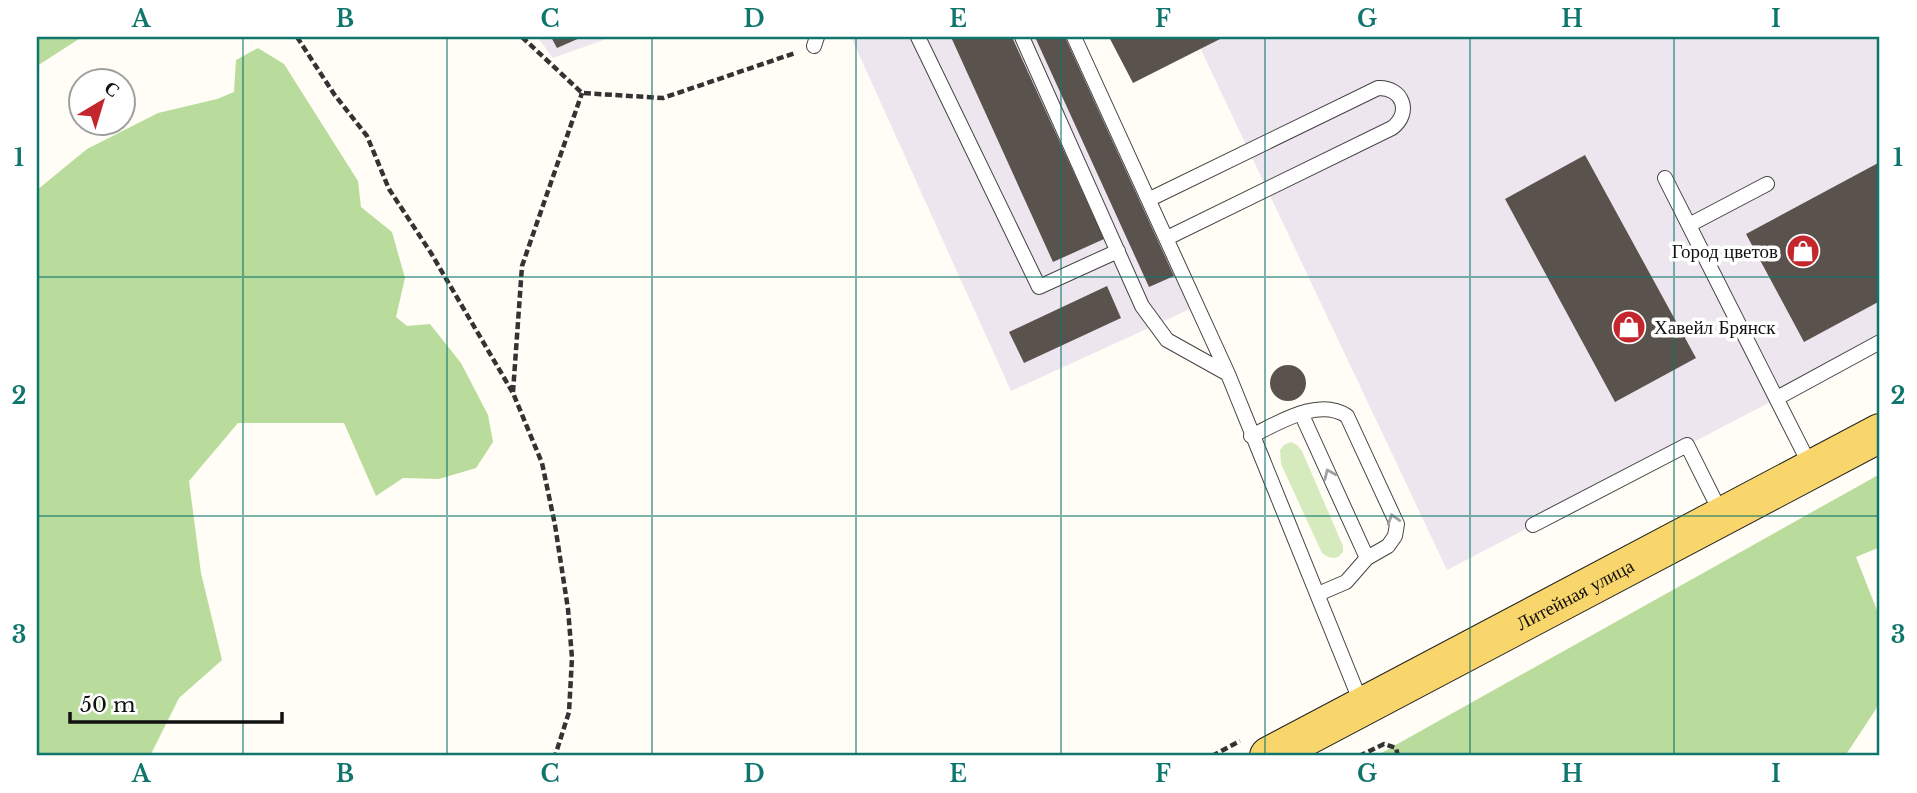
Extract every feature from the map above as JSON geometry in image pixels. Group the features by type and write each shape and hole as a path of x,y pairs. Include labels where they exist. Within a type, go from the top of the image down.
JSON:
{"main road":[{"name":"Литейная улица","path":"1270,756 1880,433"}],"lane":[{"path":"918,37 1039,287 1118,251"},
{"path":"1022,37 1142,306 1167,340 1228,374"},
{"path":"1074,37 1228,374 1363,706"},
{"path":"1150,199 1378,88 1390,89 1400,98 1404,107 1402,118 1392,128 1167,238"},
{"path":"1665,178 1812,469"},
{"path":"1689,225 1767,184"},
{"path":"1777,398 1880,342"},
{"path":"1251,436 1301,413 1324,408 1336,409 1347,416 1397,524 1395,536 1388,546 1367,558 1346,582 1318,594"},
{"path":"1301,413 1367,558"},
{"path":"1533,525 1687,445 1723,516"}],"path":[{"path":"297,37 334,94 367,136 389,190 431,253 513,393 542,463 568,609 572,657 569,712 555,756"},
{"path":"522,37 582,93 663,98 816,42"},
{"path":"513,393 522,266 582,93"},
{"path":"1359,756 1384,744 1396,748 1398,756"}],"shaded area":[{"path":"537,37 612,37 553,58"},
{"path":"851,37 1068,37 1190,309 1011,391"},
{"path":"1195,37 1880,37 1880,345 1447,570"}],"green space":[{"path":"37,37 82,37 37,66"},
{"path":"258,48 284,64 358,181 361,207 392,232 405,278 396,317 407,326 430,324 461,363 488,415 493,442 476,468 439,479 403,478 376,496 344,423 238,423 189,481 201,573 222,660 179,698 150,756 37,756 37,190 87,149 113,136 136,136 136,124 158,113 217,99 234,92 236,60"},
{"path":"1291,442 1302,451 1343,546 1343,552 1339,556 1330,557 1322,553 1281,464 1280,450"},
{"path":"1880,474 1880,547 1856,557 1880,618 1880,697 1876,709 1845,756 1376,756"}],"building":[{"path":"551,37 582,37 557,48"},
{"path":"951,37 1012,37 1104,239 1053,262"},
{"path":"1035,37 1065,37 1174,276 1149,287"},
{"path":"1109,37 1224,37 1133,83"},
{"path":"1585,155 1696,358 1615,402 1505,199"},
{"path":"1880,162 1880,301 1804,342 1746,234"},
{"path":"1107,286 1121,318 1024,363 1009,332"},
{"path":"1288,365 1300,371 1306,383 1300,395 1288,401 1276,395 1270,383 1276,371"}],"place":[{"name":"Город цветов","path":"1803,251"},
{"name":"Хавейл Брянск","path":"1629,327"}]}
